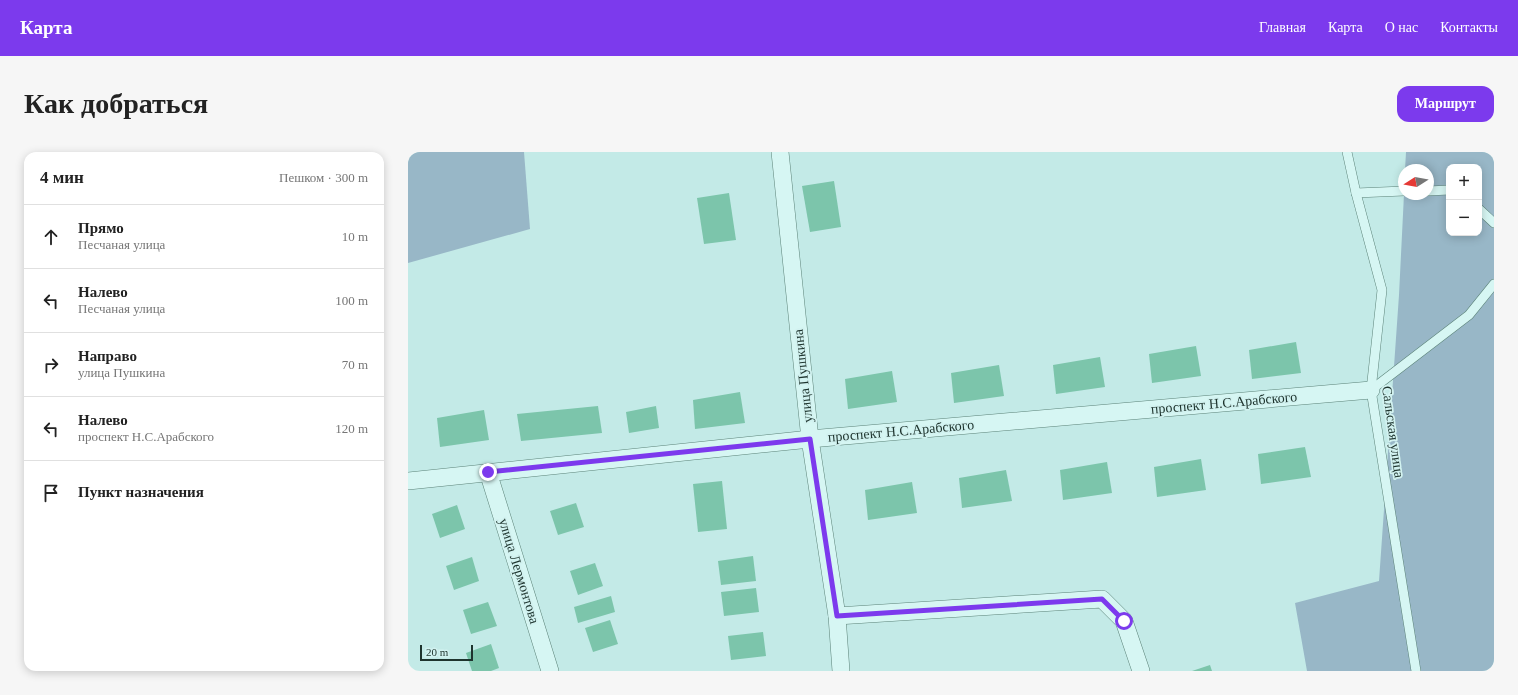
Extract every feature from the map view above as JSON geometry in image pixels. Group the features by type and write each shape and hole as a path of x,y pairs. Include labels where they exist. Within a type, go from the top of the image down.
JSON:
{"street":[{"name":"улица Пушкина","path":"780,152 810,439 837,616 841,671"},
{"name":"проспект Н.С.Арабского","path":"408,481 810,439 1371,390"},
{"name":"улица Лермонтова","path":"488,472 550,671"},
{"path":"837,616 1102,599 1124,621 1141,671"}],"lane":[{"name":"Сальская улица","path":"1347,152 1356,193 1382,290 1371,390 1416,671"},
{"path":"1434,191 1446,190"},
{"path":"1356,193 1398,192"},
{"path":"1482,212 1494,223"},
{"path":"1371,390 1469,315 1494,284"}],"shaded area":[{"path":"408,152 524,152 530,229 408,263"},
{"path":"1406,152 1494,152 1494,671 1307,671 1295,603 1379,581 1399,295 1404,200 1434,200 1434,164 1405,164"}],"building":[{"path":"834,181 841,227 810,232 802,186"},
{"path":"729,193 736,240 704,244 697,198"},
{"path":"1296,342 1301,373 1252,379 1249,350"},
{"path":"1196,346 1201,376 1152,383 1149,354"},
{"path":"1100,357 1105,387 1056,394 1053,365"},
{"path":"999,365 1004,396 954,403 951,373"},
{"path":"892,371 897,402 848,409 845,379"},
{"path":"740,392 745,423 695,429 693,400"},
{"path":"598,406 602,433 521,441 517,414"},
{"path":"656,406 659,428 629,433 626,412"},
{"path":"484,410 489,440 440,447 437,418"},
{"path":"1305,447 1311,477 1261,484 1258,454"},
{"path":"1201,459 1206,490 1157,497 1154,467"},
{"path":"1107,462 1112,493 1063,500 1060,470"},
{"path":"1006,470 1012,501 962,508 959,478"},
{"path":"722,481 727,529 698,532 693,484"},
{"path":"912,482 917,513 868,520 865,490"},
{"path":"576,503 584,527 558,535 550,511"},
{"path":"457,505 465,529 440,538 432,514"},
{"path":"753,556 756,581 721,585 718,561"},
{"path":"472,557 479,581 454,590 446,566"},
{"path":"595,563 603,586 578,595 570,571"},
{"path":"756,588 759,612 724,616 721,592"},
{"path":"611,596 615,612 578,623 574,607"},
{"path":"488,602 497,626 471,634 463,610"},
{"path":"610,620 618,644 593,652 585,628"},
{"path":"763,632 766,656 731,660 728,636"},
{"path":"491,644 499,668 491,671 472,671 466,653"},
{"path":"1210,665 1212,671 1192,671"}],"route":[{"path":"488,472 810,439 837,616 1102,599 1124,621"}]}
